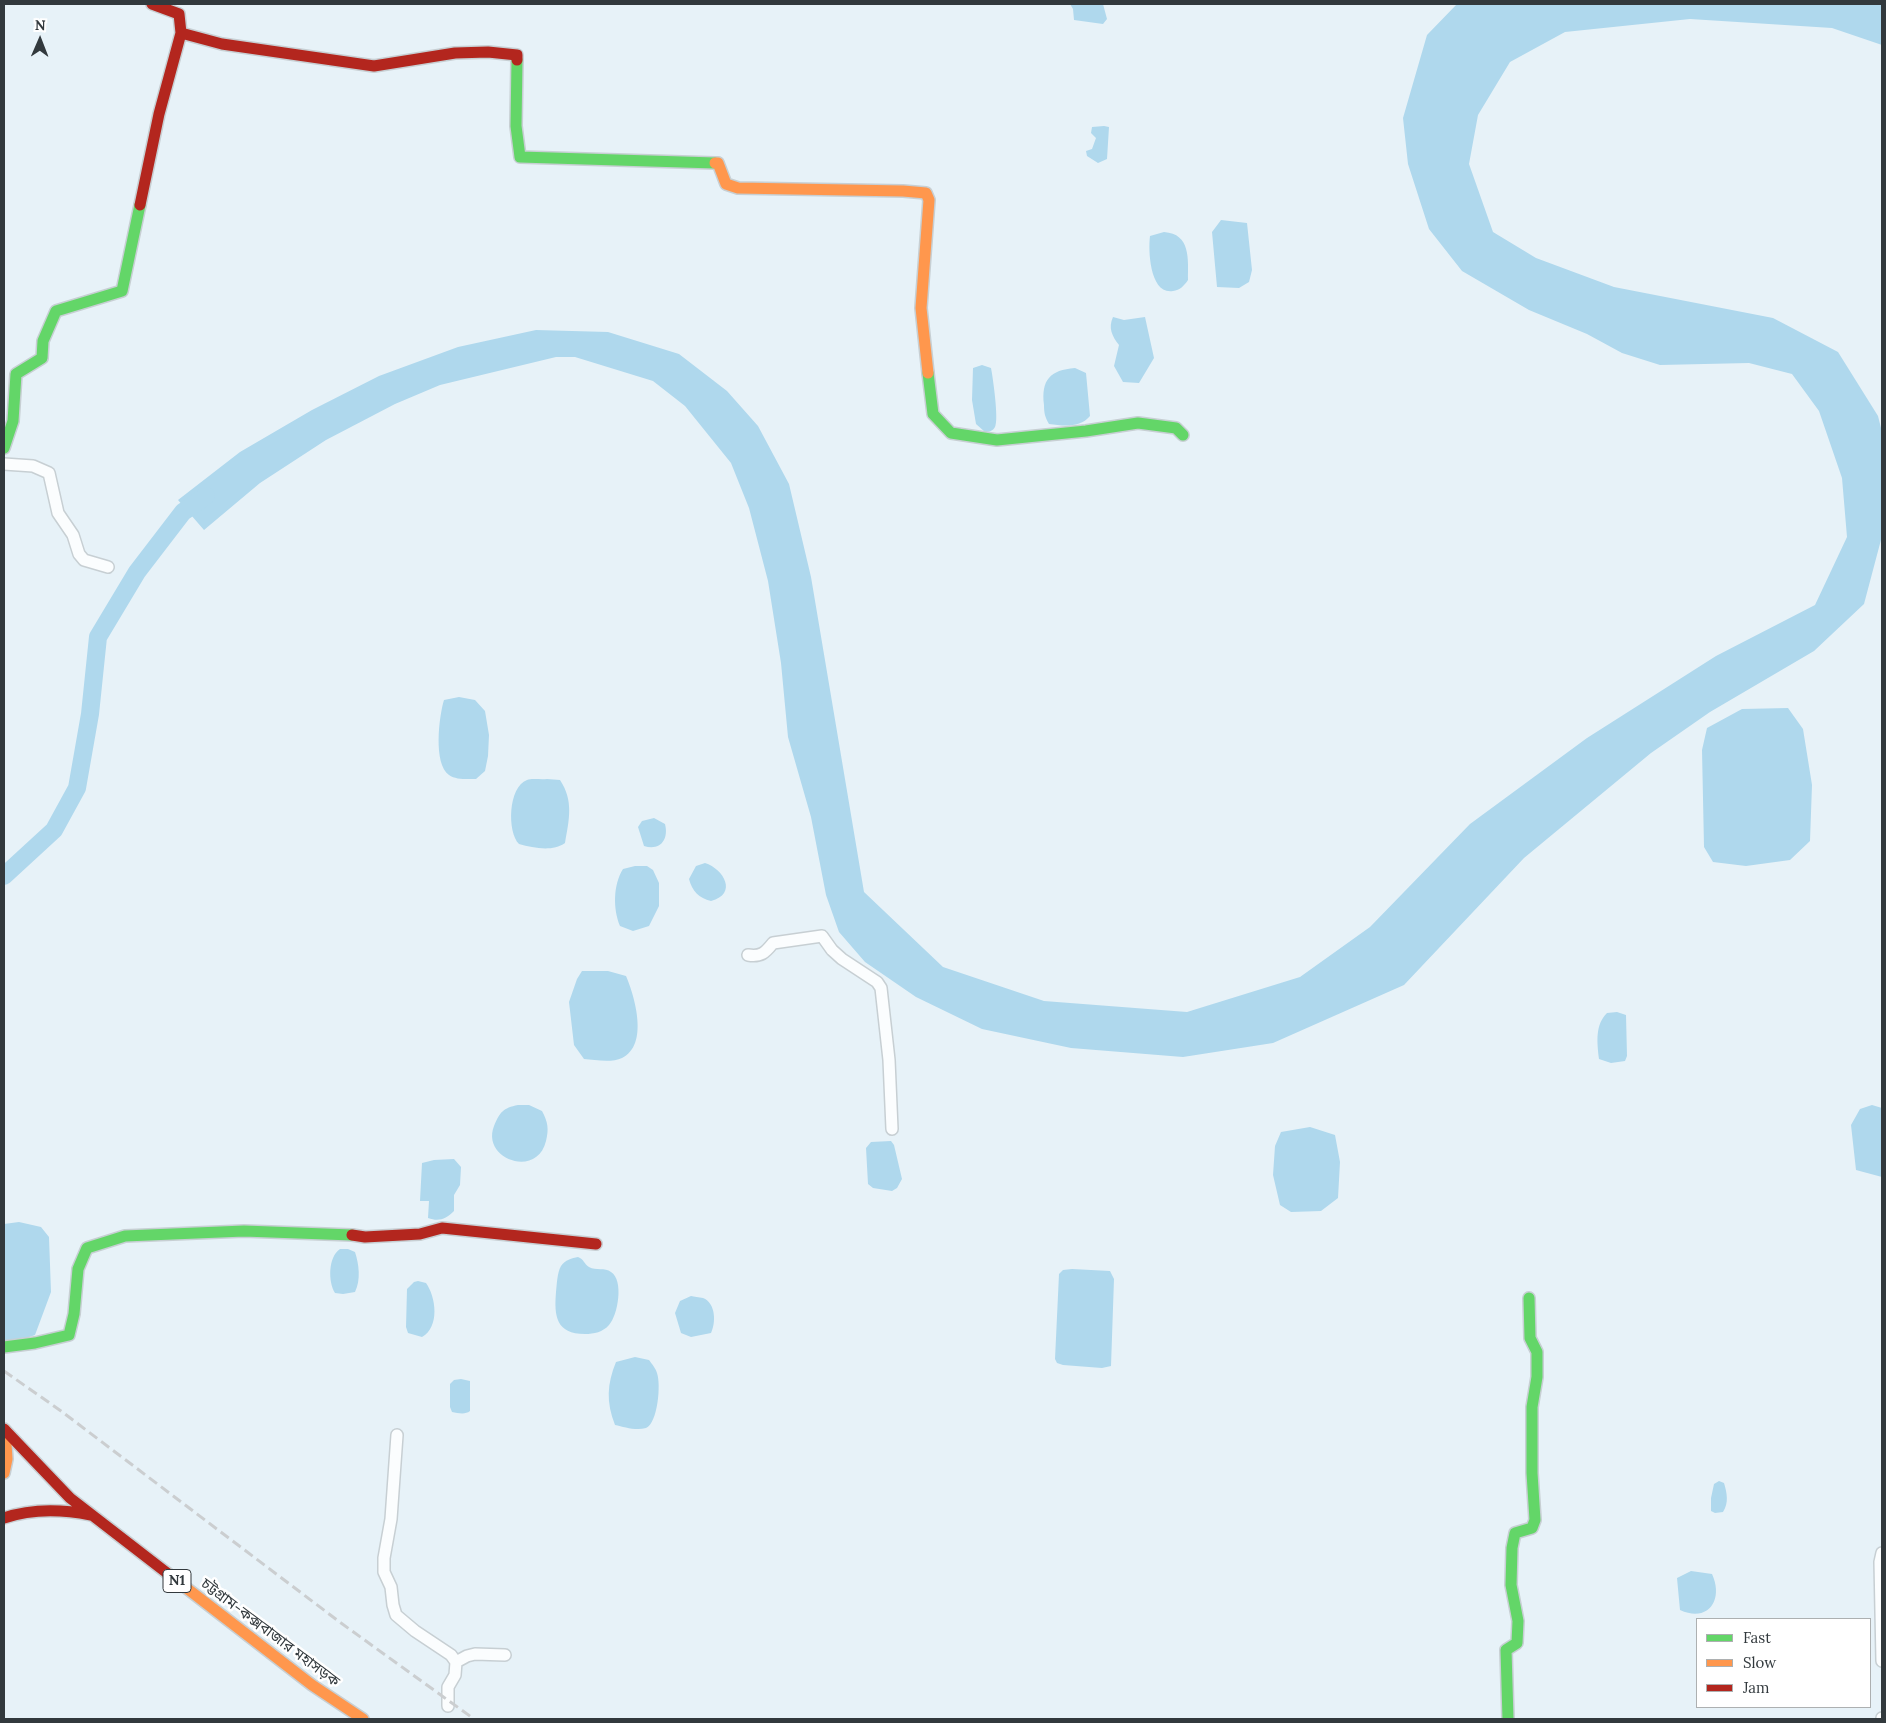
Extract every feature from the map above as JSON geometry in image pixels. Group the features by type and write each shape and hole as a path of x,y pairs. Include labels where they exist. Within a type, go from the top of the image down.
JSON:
{"main road":[{"path":"4,448 11,432 16,412 16,374 42,358 42,341 56,311 122,291 159,114 181,33 179,14 152,4"},
{"path":"181,33 222,44 374,66 455,53 488,52 517,55 516,126 520,157 592,158 635,162 718,163 726,184 738,188 926,193 930,200 922,317 933,414 951,433 997,440 1086,431 1138,423 1176,428 1183,435"},
{"path":"4,1347 43,1342 69,1335 74,1314 78,1269 87,1248 125,1236 244,1231 365,1237 420,1234 442,1228 596,1244"},
{"path":"1508,1719 1506,1650 1517,1643 1518,1621 1510,1585 1512,1548 1515,1533 1532,1528 1535,1520 1532,1417 1537,1377 1536,1352 1530,1338 1529,1298"},
{"path":"4,1430 7,1459 4,1473"},
{"name":"চট্টগ্রাম-কক্সবাজার মহাসড়ক","path":"4,1430 70,1498 91,1515 312,1685 362,1719"},
{"path":"4,1518 25,1512 47,1509 91,1515"}],"street":[{"path":"4,464 34,466 49,473 58,513 73,535 79,554 84,560 108,567"},
{"path":"748,955 758,957 765,953 773,943 822,936 842,960 876,982 881,988 886,1032 892,1129"},
{"path":"397,1435 391,1519 384,1558 384,1572 391,1587 396,1615 415,1631 451,1655 456,1662 455,1675 448,1687 448,1706"},
{"path":"1882,1553 1880,1562 1882,1661"},
{"path":"456,1662 475,1654 505,1656"}],"water":[{"path":"1070,4 1103,4 1107,19 1103,24 1074,20 1073,9"},
{"path":"1457,4 1882,4 1882,45 1832,28 1690,19 1565,32 1510,62 1478,115 1469,164 1493,232 1536,258 1614,287 1773,318 1838,352 1878,416 1882,432 1882,536 1864,604 1814,651 1710,712 1651,753 1524,858 1404,985 1273,1043 1183,1057 1071,1048 982,1029 916,997 865,962 839,932 826,895 811,817 788,737 781,663 768,581 749,508 731,463 685,406 653,381 575,357 556,357 440,385 395,404 326,440 260,483 204,530 178,500 240,452 312,410 379,376 458,347 536,330 608,332 679,354 727,391 758,426 789,484 811,577 864,892 943,967 1044,1001 1187,1012 1300,977 1370,927 1470,824 1587,738 1716,656 1815,605 1847,537 1842,478 1819,411 1792,374 1749,363 1660,365 1622,353 1587,334 1529,310 1462,271 1429,229 1408,164 1403,118 1427,35"},
{"path":"1092,127 1109,127 1107,159 1098,163 1087,156 1086,151 1092,149 1096,138 1091,133"},
{"path":"1221,220 1247,223 1252,270 1249,282 1239,288 1217,287 1212,232"},
{"path":"1164,232 1179,237 1188,256 1188,280 1178,290 1173,291 1165,290 1159,286 1152,271 1150,261 1150,236"},
{"path":"1113,317 1124,320 1145,317 1154,358 1139,383 1123,382 1114,366 1119,345 1112,332"},
{"path":"982,365 991,368 996,408 995,427 986,432 976,424 972,400 973,368"},
{"path":"1075,368 1086,373 1090,416 1077,424 1066,426 1049,424 1044,410 1043,396 1046,383 1053,374"},
{"path":"459,697 475,700 485,711 489,735 488,756 485,771 476,779 452,777 444,769 441,761 439,728 444,700"},
{"path":"1788,708 1803,729 1812,785 1810,841 1790,860 1746,866 1713,862 1704,847 1702,750 1707,728 1742,709"},
{"path":"527,780 560,780 567,795 569,811 565,843 554,848 537,848 519,844 515,838 511,820 511,810 516,791"},
{"path":"654,818 665,824 666,835 662,843 655,847 644,846 638,827 642,821"},
{"path":"705,863 718,870 726,887 724,893 719,898 711,901 697,893 689,879 696,866"},
{"path":"647,866 653,870 659,883 659,906 649,926 633,931 620,926 616,912 615,897 617,882 623,869"},
{"path":"582,971 608,971 626,976 636,1008 638,1032 630,1052 618,1060 584,1059 574,1045 569,1002 577,979"},
{"path":"1617,1012 1626,1015 1627,1056 1625,1061 1611,1063 1599,1059 1598,1034 1600,1023 1607,1013"},
{"path":"518,1105 529,1105 542,1111 548,1129 541,1153 532,1159 522,1162 502,1155 495,1148 492,1138 494,1126 500,1114 505,1109"},
{"path":"1872,1105 1882,1108 1882,1177 1856,1170 1851,1125 1860,1109"},
{"path":"1310,1127 1335,1135 1340,1162 1338,1198 1321,1211 1291,1212 1280,1205 1273,1175 1275,1146 1281,1132"},
{"path":"891,1141 894,1145 902,1179 897,1188 892,1191 873,1188 868,1184 866,1148 871,1142"},
{"path":"454,1159 461,1167 460,1185 454,1195 454,1211 442,1219 428,1218 429,1201 420,1201 422,1163"},
{"path":"19,1222 41,1227 49,1237 51,1292 35,1335 4,1346 4,1224"},
{"path":"340,1249 348,1249 355,1252 359,1272 355,1292 335,1293 331,1283 331,1264"},
{"path":"578,1257 589,1267 611,1272 617,1282 618,1298 615,1314 609,1325 595,1333 585,1334 568,1331 559,1322 557,1316 556,1292 560,1269 567,1261"},
{"path":"1063,1270 1110,1271 1114,1279 1111,1366 1102,1368 1063,1365 1057,1363 1055,1359 1059,1274"},
{"path":"414,1282 426,1283 434,1304 432,1326 422,1337 408,1333 406,1327 407,1289"},
{"path":"691,1296 703,1298 713,1309 714,1324 711,1333 691,1337 681,1333 675,1313 680,1301"},
{"path":"635,1357 649,1360 656,1370 658,1378 658,1403 656,1411 650,1425 642,1429 615,1425 609,1401 609,1386 616,1362"},
{"path":"454,1380 470,1381 470,1411 464,1413 452,1412 450,1407 450,1384"},
{"path":"1719,1481 1724,1483 1727,1502 1723,1512 1715,1513 1711,1511 1711,1498 1714,1484"},
{"path":"1691,1571 1712,1574 1715,1584 1715,1600 1711,1607 1699,1614 1680,1610 1677,1578"}],"waterway":[{"path":"4,876 54,830 77,788 90,714 98,637 137,572 183,512 206,496"}],"railway":[{"path":"4,1371 61,1411 341,1623 474,1719"}],"traffic: fast":[{"path":"517,60 516,126 520,157 715,163"},
{"path":"4,448 13,421 16,374 42,358 43,341 56,311 122,291 140,205"},
{"path":"928,373 933,414 951,433 997,440 1086,431 1138,423 1176,428 1183,435"},
{"path":"4,1347 35,1343 69,1335 74,1314 78,1269 87,1248 125,1236 244,1231 352,1235"},
{"path":"1508,1719 1506,1650 1517,1643 1518,1621 1511,1585 1512,1548 1515,1533 1532,1528 1535,1520 1532,1473 1532,1407 1537,1377 1537,1352 1530,1338 1529,1298"}],"traffic: slow":[{"path":"715,163 718,163 726,184 738,188 926,193 929,200 921,308 928,373"},
{"path":"4,1473 7,1459 5,1430"},
{"path":"167,1573 312,1685 363,1719"}],"traffic: jam":[{"path":"140,205 159,114 181,33 179,14 152,4"},
{"path":"181,33 222,44 374,66 455,53 488,52 517,55 517,60"},
{"path":"352,1235 365,1237 420,1234 442,1228 596,1244"},
{"path":"4,1429 70,1498 167,1573"},
{"path":"4,1518 26,1512 47,1510 91,1515"}]}
